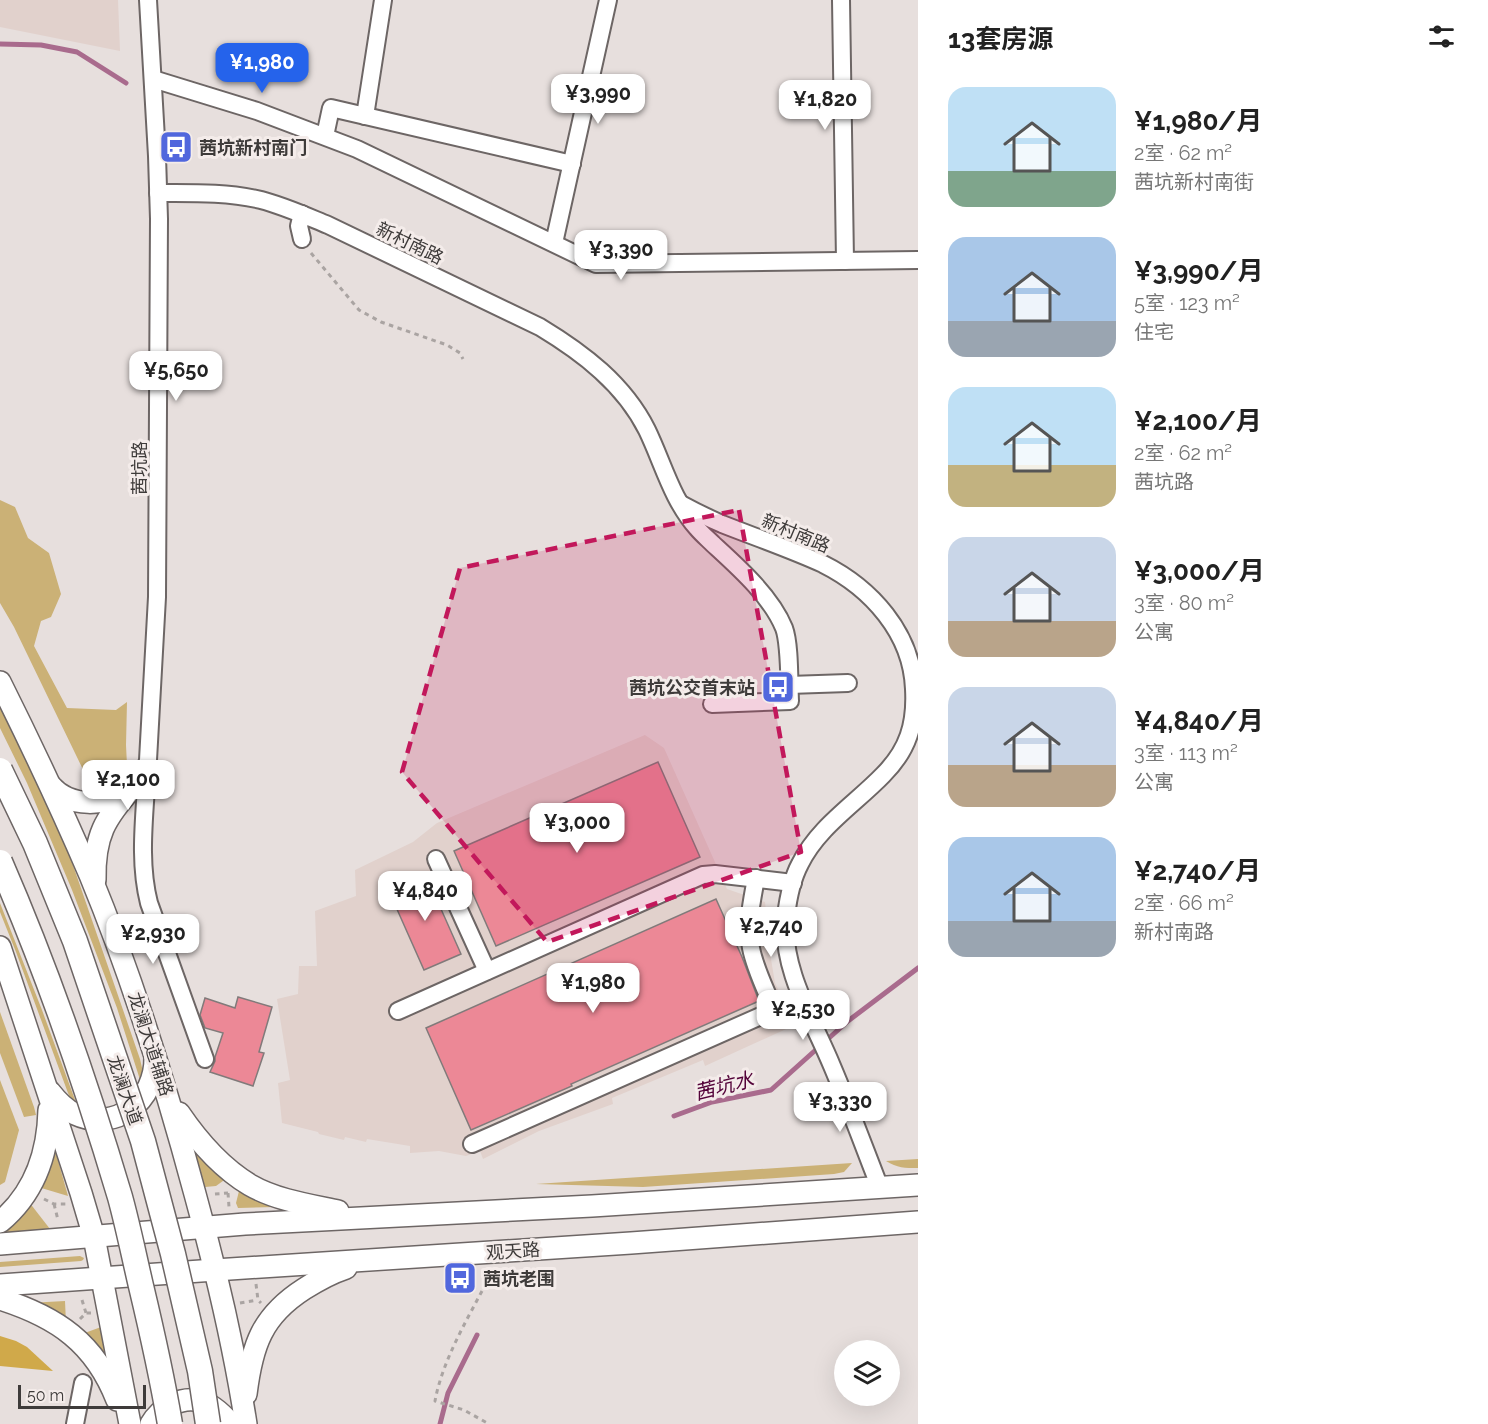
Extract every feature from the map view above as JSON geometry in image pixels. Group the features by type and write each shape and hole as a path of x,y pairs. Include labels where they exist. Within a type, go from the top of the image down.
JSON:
{"highway":[{"name":"龙澜大道","path":"0,770 35,843 75,941 143,1141 173,1254 200,1371 208,1424"},
{"name":"龙澜大道","path":"0,862 26,921 51,990 85,1087 120,1199 170,1424"}],"main road":[{"name":"龙澜大道辅路","path":"0,682 51,786 99,898 155,1053 215,1270 241,1423"},
{"path":"51,786 56,792 72,801 88,802 113,798 133,787"},
{"path":"99,898 94,869 98,842 108,818 133,787"},
{"path":"1,951 94,1237 128,1424"},
{"path":"48,1092 62,1106 76,1114 91,1119 117,1116 130,1110 148,1089 153,1077 155,1053"},
{"path":"166,1089 178,1111 206,1148 226,1168 251,1185 279,1197 311,1206 389,1216"},
{"path":"0,1222 26,1194 42,1163 48,1126 48,1092"},
{"path":"0,1244 204,1227 592,1206 918,1185"},
{"name":"观天路","path":"0,1285 918,1222"},
{"path":"151,1424 165,1408 188,1400 200,1401 212,1406 241,1423 252,1356 266,1324 278,1309 289,1299 325,1276 380,1260"},
{"path":"0,1299 40,1315 86,1346 106,1374 128,1424"}],"street":[{"name":"茜坑路","path":"133,787 144,775 148,760 158,597 158,193 148,0"},
{"path":"364,116 383,0"},
{"path":"554,243 608,0"},
{"path":"841,0 845,261"},
{"path":"153,79 257,111 357,149 596,264 918,260"},
{"path":"325,136 331,108 572,164"},
{"name":"新村南路","path":"158,193 234,195 263,200 302,214 540,327 564,341 601,371 634,409 647,430 680,504 720,523 824,565 847,578 867,594 897,629 912,667 914,686 913,725 907,742 898,758 884,774 821,832 809,848 799,865 793,883 786,918 787,948 794,977 832,1065 880,1188"},
{"path":"302,214 299,226 302,238"},
{"path":"680,504 696,528 751,581 776,613 784,628 786,638 790,700 712,705"},
{"path":"789,685 848,682"},
{"path":"148,760 143,854 146,888 149,903 205,1059"},
{"path":"436,859 487,971"},
{"path":"398,1011 703,875 715,874 793,883"},
{"path":"472,1144 774,1010 750,947 750,918 756,878"},
{"path":"75,1424 83,1383"}],"path":[{"path":"302,238 313,256 359,310 381,322 447,345 460,353 463,359"},
{"path":"207,1194 228,1194 229,1209"},
{"path":"59,1221 54,1204 70,1203"},
{"path":"233,1305 258,1300 256,1282"},
{"path":"482,1291 441,1376 435,1401 455,1406 489,1424"},
{"path":"82,1300 86,1313"}],"highlighted area":[{"path":"739,510 801,852 547,942 402,772 460,568"}],"shaded area":[{"path":"0,0 118,0 120,51 0,27"},
{"path":"0,500 15,507 28,538 49,553 61,594 51,617 41,621 34,646 67,708 116,710 127,702 127,765 118,780 103,791 90,784 14,627 0,603"},
{"path":"0,700 56,816 140,1059 143,1072 142,1086 117,1008 72,890 27,783 0,728"},
{"path":"645,735 664,748 727,889 765,902 775,983 795,1025 705,1066 703,1060 612,1098 613,1104 539,1131 483,1159 480,1151 466,1156 439,1151 410,1153 410,1146 367,1139 366,1142 345,1137 344,1140 282,1123 278,1083 290,1080 277,999 298,994 299,966 317,966 315,911 356,896 355,870 413,842 437,823"},
{"path":"0,903 78,1108 68,1093 0,912"},
{"path":"0,1012 36,1115 24,1117 0,1053"},
{"path":"0,1080 19,1130 5,1182 0,1185"},
{"path":"54,1146 68,1196 38,1187"},
{"path":"198,1150 227,1178 216,1186 205,1187 195,1153"},
{"path":"918,1159 918,1168 901,1167 886,1161"},
{"path":"852,1163 844,1172 834,1174 643,1187 536,1184"},
{"path":"240,1187 276,1207 238,1208 236,1203"},
{"path":"29,1202 50,1229 0,1233 0,1231"},
{"path":"80,1256 84,1258 81,1261 0,1267 0,1262"},
{"path":"65,1301 66,1323 28,1303"},
{"path":"101,1327 111,1370 82,1334"},
{"path":"0,1336 27,1347 53,1371 0,1366"}],"building":[{"path":"658,762 700,857 496,946 454,851"},
{"path":"425,873 461,954 424,970 388,889"},
{"path":"716,899 759,1001 471,1130 426,1028"},
{"path":"238,997 272,1007 259,1052 264,1053 253,1086 210,1072 223,1033 205,1028 200,1015 205,998 235,1008"}],"waterway":[{"path":"0,44 41,45 77,52 126,83"},
{"name":"茜坑水","path":"674,1116 712,1102 771,1090 848,1021 918,968"},
{"name":"茜坑水","path":"440,1424 448,1393 477,1335"}],"place":[{"name":"茜坑新村南门","path":"176,147"},
{"name":"茜坑公交首末站","path":"778,687"},
{"name":"茜坑老围","path":"460,1278"}]}
